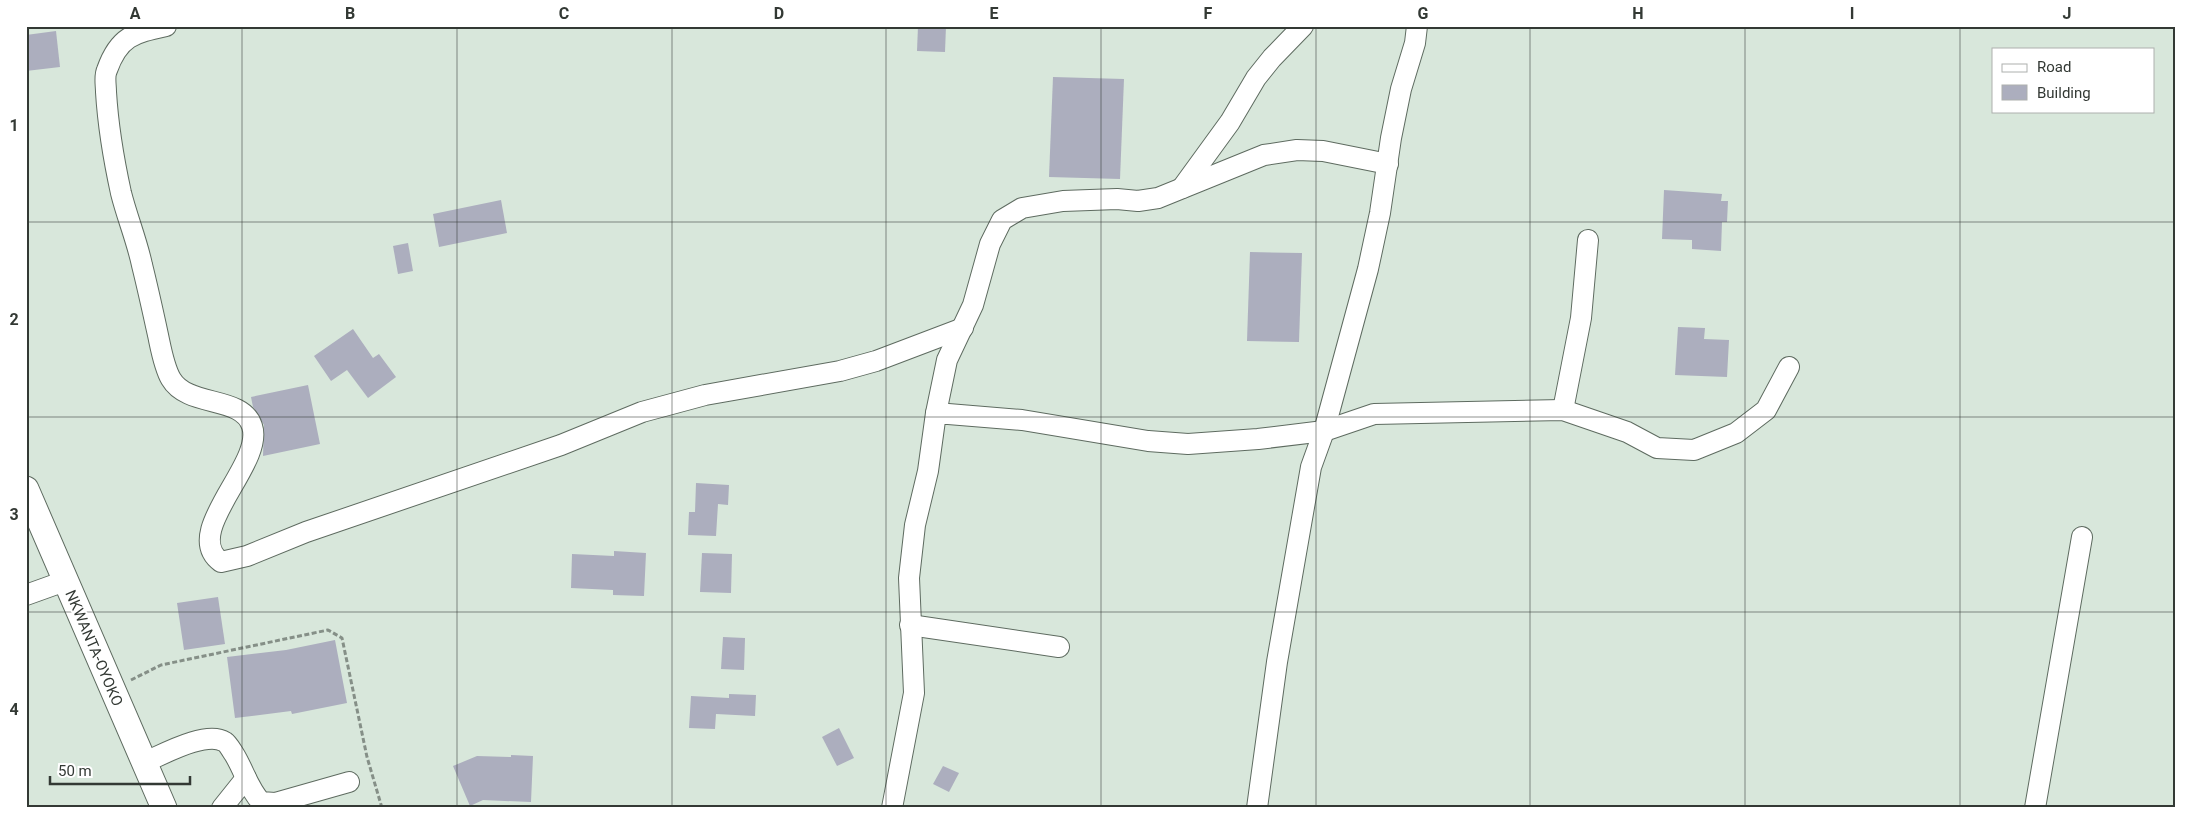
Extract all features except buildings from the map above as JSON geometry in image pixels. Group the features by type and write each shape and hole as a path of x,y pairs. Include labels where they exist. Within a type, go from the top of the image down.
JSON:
{"street":[{"path":"166,26 135,33 116,50 106,72 107,106 121,193 140,257 170,377 176,386 186,393 204,400 234,407 247,415 252,425 255,438 250,454 222,503 213,523 210,548 216,559 221,562 247,556 306,532 561,445 642,412 704,395 840,372 876,361 963,328"},
{"path":"1182,188 1230,122 1261,72 1303,26"},
{"path":"1257,808 1277,662 1310,467 1324,431 1368,269 1401,89 1415,43 1417,26"},
{"path":"892,808 914,693 909,578 915,525 928,471 936,413 947,360 973,305 990,244 1002,220 1022,208 1063,201 1117,199 1138,201 1158,198 1264,155 1297,150 1324,151 1388,164"},
{"path":"1563,410 1581,318 1588,240"},
{"path":"936,413 1022,420 1148,442 1188,444 1258,439 1324,431 1374,414 1563,410 1627,432 1657,448 1694,450 1736,433 1766,410 1789,367"},
{"name":"NKWANTA-OYOKO","path":"26,489 164,808"},
{"path":"2035,808 2082,537"},
{"path":"26,595 65,581"},
{"path":"910,625 1059,648"},
{"path":"143,763 192,742 215,739 226,743 235,755 252,792 261,802 275,803 349,782"},
{"path":"222,808 246,778"}],"path":[{"path":"112,690 161,665 328,630 342,638 367,757 382,808"}]}
